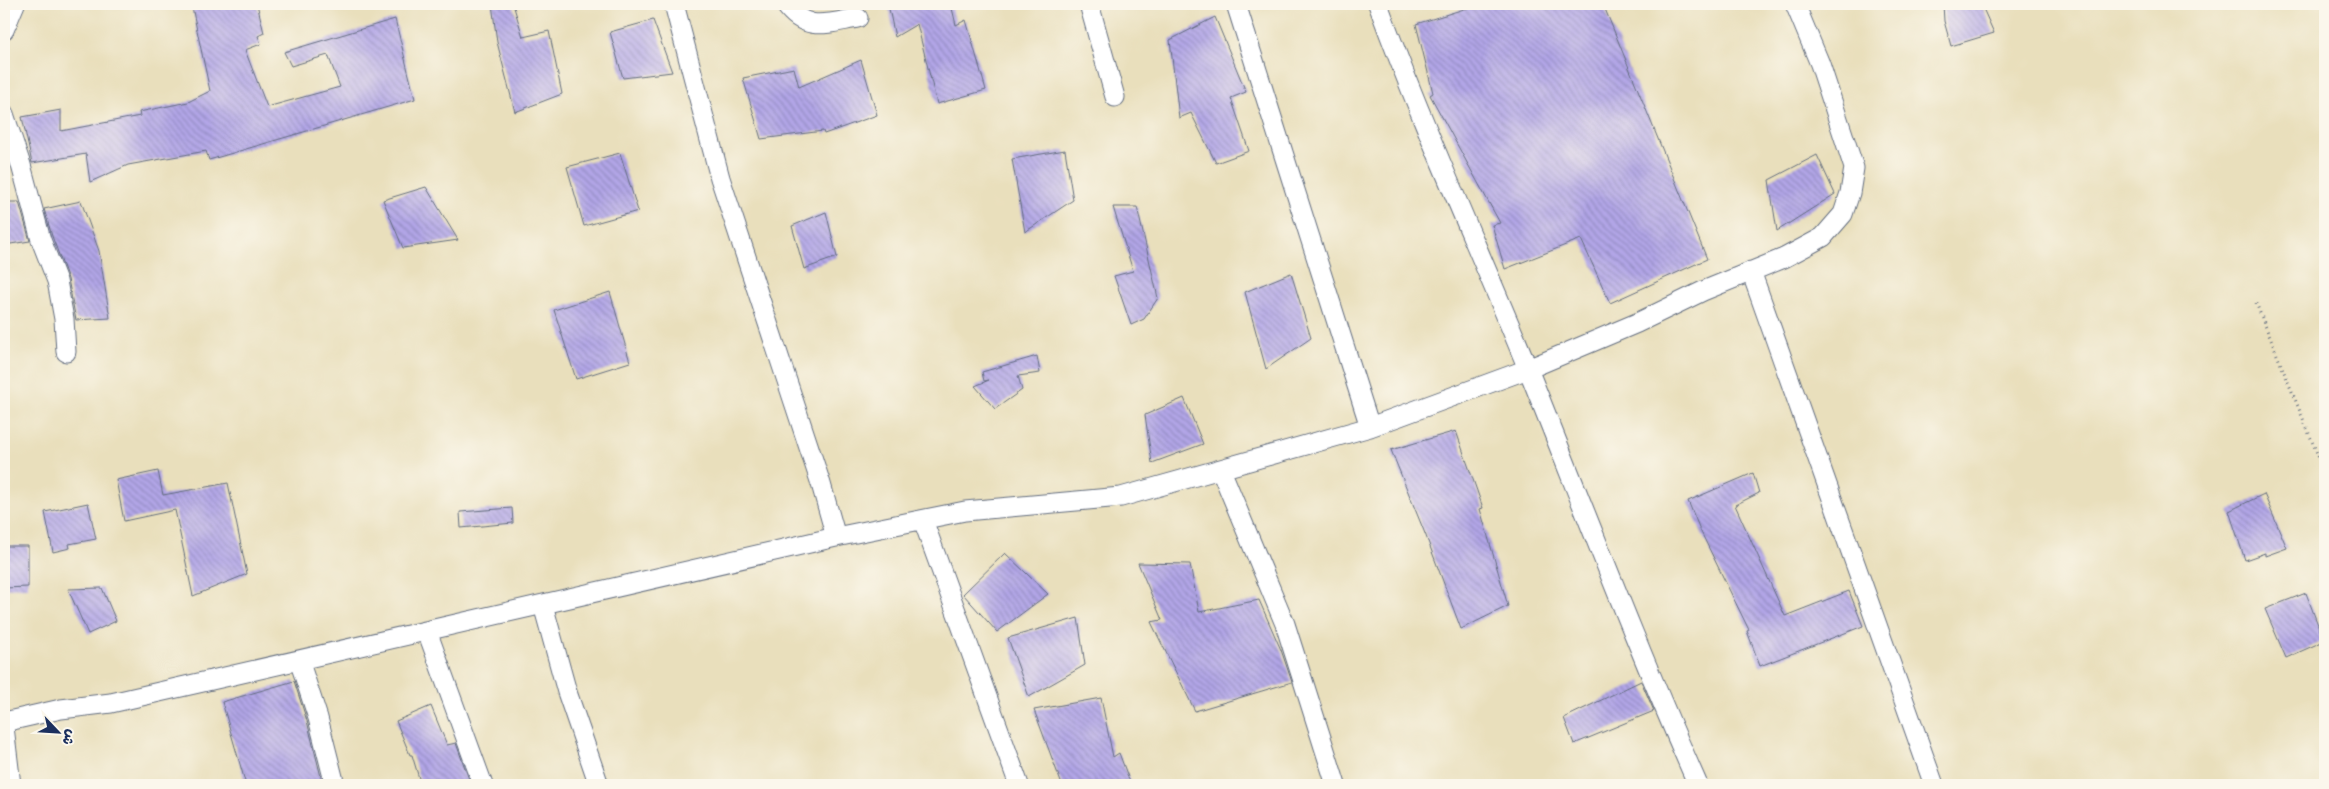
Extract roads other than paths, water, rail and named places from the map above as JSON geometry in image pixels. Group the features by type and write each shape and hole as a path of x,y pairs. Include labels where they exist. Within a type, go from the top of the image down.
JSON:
{"street":[{"path":"4,30 15,4"},
{"path":"674,4 720,178 818,475 836,537"},
{"path":"785,4 798,19 815,25 858,18"},
{"path":"1089,4 1115,97"},
{"path":"1236,4 1370,427"},
{"path":"1378,4 1398,59 1528,370 1665,711 1698,785"},
{"path":"4,722 61,709 111,703 836,537 965,512 1121,497 1370,427 1528,370 1637,323 1703,290 1784,258 1823,237 1843,214 1854,168 1820,64 1795,4"},
{"path":"4,114 21,165 41,240 57,281 64,319 66,352"},
{"path":"1751,271 1934,785"},
{"path":"1221,470 1285,624 1336,785"},
{"path":"923,520 1019,785"},
{"path":"543,605 567,692 599,785"},
{"path":"426,631 483,785"},
{"path":"299,660 318,718 334,785"},
{"path":"4,728 11,785"}]}
